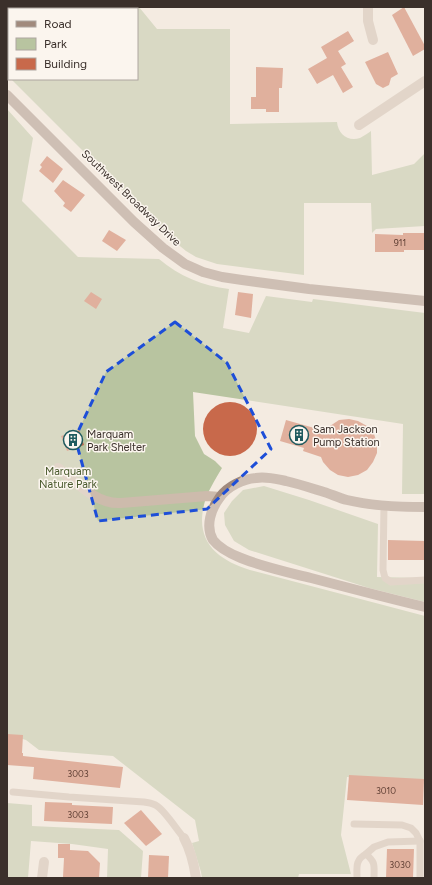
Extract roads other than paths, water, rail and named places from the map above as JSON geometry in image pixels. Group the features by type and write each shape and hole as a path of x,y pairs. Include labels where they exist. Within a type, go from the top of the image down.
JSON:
{"street":[{"path":"368,7 368,21 373,40"},
{"path":"359,125 425,81"},
{"name":"Southwest Broadway Drive","path":"7,95 134,222 163,248 185,264 203,272 242,280 309,289 425,301"},
{"path":"58,468 94,496 110,503 208,496 220,497"},
{"path":"425,507 373,505 346,500 294,483 264,477 245,480 231,487 220,497 211,514 209,526 213,539 218,545 224,550 242,559 278,570 425,608"},
{"path":"184,838 191,855 196,878"},
{"path":"42,878 44,862"}],"lane":[{"path":"384,505 383,570 385,578 391,582 425,580"},
{"path":"13,792 151,803 162,810 184,838"},
{"path":"354,824 402,825 411,828 416,833 420,841 420,878"},
{"path":"357,878 359,859 374,847 388,842 420,841"},
{"path":"366,854 375,864 374,878"}],"place":[{"name":"Sam Jackson Pump Station","path":"299,435"},
{"name":"Marquam Park Shelter","path":"73,440"}],"park label":[{"name":"Marquam Nature Park","path":"68,477"}]}
